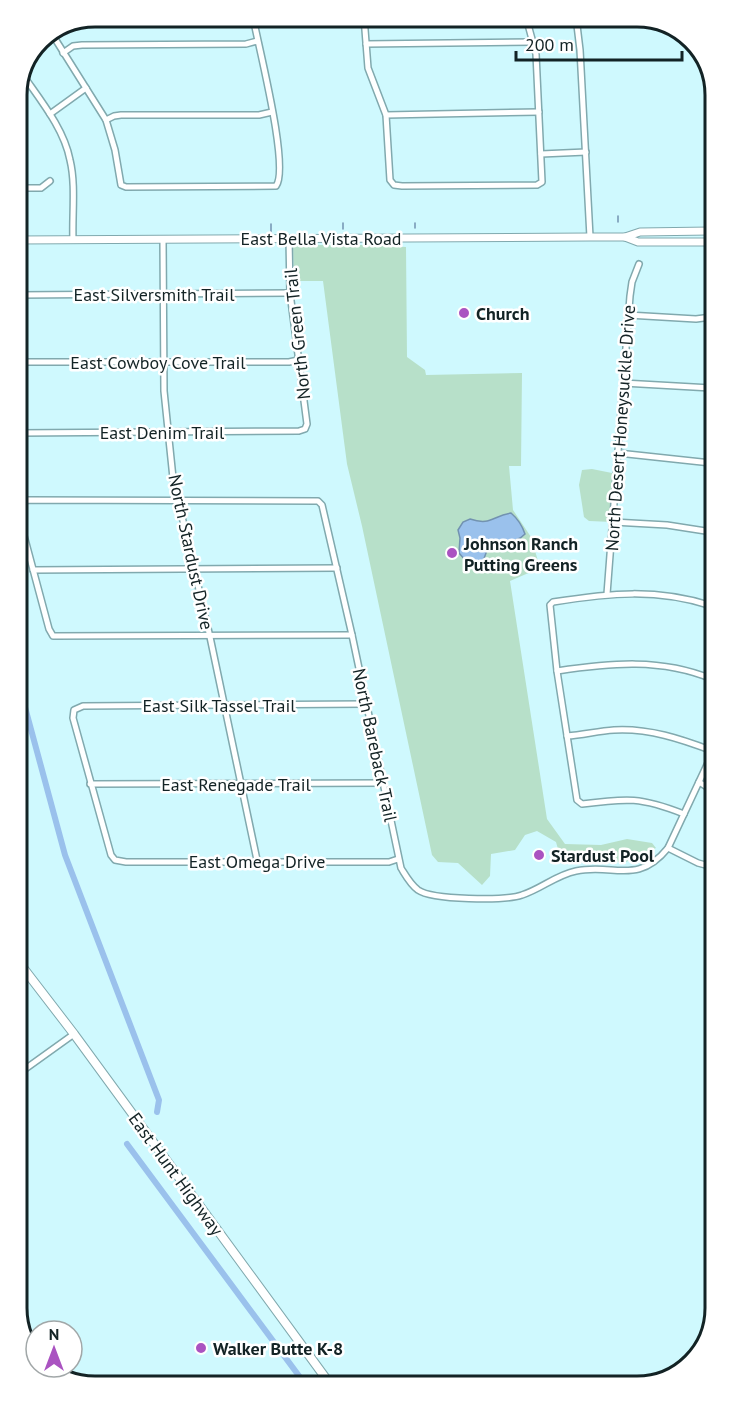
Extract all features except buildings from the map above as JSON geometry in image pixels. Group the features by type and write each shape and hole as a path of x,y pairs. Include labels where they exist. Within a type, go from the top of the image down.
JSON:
{"main road":[{"name":"East Hunt Highway","path":"27,973 324,1376"}],"street":[{"path":"55,40 106,120 115,150 121,185 126,187 276,186 280,181 281,166 278,140 255,27"},
{"path":"365,27 368,68 386,115 390,180 394,185 537,185 542,182 539,112 534,42 529,27"},
{"path":"577,27 590,237"},
{"path":"63,53 73,46 82,45 246,44 257,41"},
{"path":"366,44 534,42"},
{"path":"28,81 50,114 66,145 71,161 73,240"},
{"path":"50,114 86,88"},
{"path":"106,120 121,115 260,115 272,112"},
{"path":"386,115 539,112"},
{"path":"541,154 586,152"},
{"path":"27,188 41,188 50,181"},
{"name":"East Bella Vista Road","path":"27,240 625,237 640,232 705,231"},
{"name":"East Bella Vista Road","path":"625,237 638,242 705,242"},
{"name":"North Green Trail","path":"289,238 290,293 307,424 305,429"},
{"name":"North Stardust Drive","path":"163,239 165,400 177,499 210,637 257,860"},
{"name":"North Desert Honeysuckle Drive","path":"607,594 628,315 632,282 639,264"},
{"name":"East Silversmith Trail","path":"27,295 290,293"},
{"path":"628,315 696,319 705,317"},
{"name":"East Cowboy Cove Trail","path":"27,362 289,362 298,360"},
{"path":"623,383 705,388"},
{"name":"East Denim Trail","path":"27,433 299,431 305,429"},
{"path":"618,453 705,462"},
{"path":"27,501 177,499"},
{"name":"North Bareback Trail","path":"177,499 318,501 322,505 352,636 398,859 410,882 418,890 429,895 469,898 515,897 533,891 564,874 582,870 625,872 643,869 659,859 668,848"},
{"path":"613,522 667,525 705,531"},
{"path":"27,547 49,629 53,636 352,636"},
{"path":"33,570 337,568"},
{"path":"684,814 659,804 633,799 582,804 577,800 557,670 550,605 553,602 607,594 669,596 705,604"},
{"path":"557,670 601,664 643,664 682,669 705,677"},
{"name":"East Silk Tassel Trail","path":"90,784 73,718 74,710 82,706 365,704"},
{"path":"567,736 633,730 669,736 705,749"},
{"path":"705,769 668,848 705,865"},
{"path":"699,782 705,786"},
{"name":"East Renegade Trail","path":"90,784 383,783"},
{"name":"East Omega Drive","path":"90,784 111,855 115,860 126,862 257,860 389,862 398,859"},
{"path":"27,1068 74,1034"}],"green space":[{"name":"Johnson Ranch Putting Greens","path":"293,245 406,247 407,357 425,370 426,375 522,373 521,466 509,466 513,510 531,537 540,568 510,581 547,819 565,844 601,845 627,839 652,843 656,848 626,862 562,863 556,842 537,831 525,835 515,850 491,854 490,876 482,885 458,863 438,862 432,855 347,464 323,281 294,281"},
{"path":"592,469 617,474 613,522 589,521 584,517 579,485 582,470"}],"water":[{"path":"511,513 520,522 525,534 517,540 489,545 482,564 475,566 465,560 459,553 458,530 463,522 470,519 487,521"}],"waterway":[{"path":"618,216 618,222"},
{"path":"343,223 343,229"},
{"path":"415,223 415,228"},
{"path":"271,224 271,232"},
{"path":"27,715 65,855 159,1100 157,1112"},
{"path":"127,1144 299,1376"}],"place":[{"name":"Church","path":"464,313"},
{"name":"Johnson Ranch Putting Greens","path":"452,553"},
{"name":"Stardust Pool","path":"539,855"},
{"name":"Walker Butte K-8","path":"201,1348"}]}
